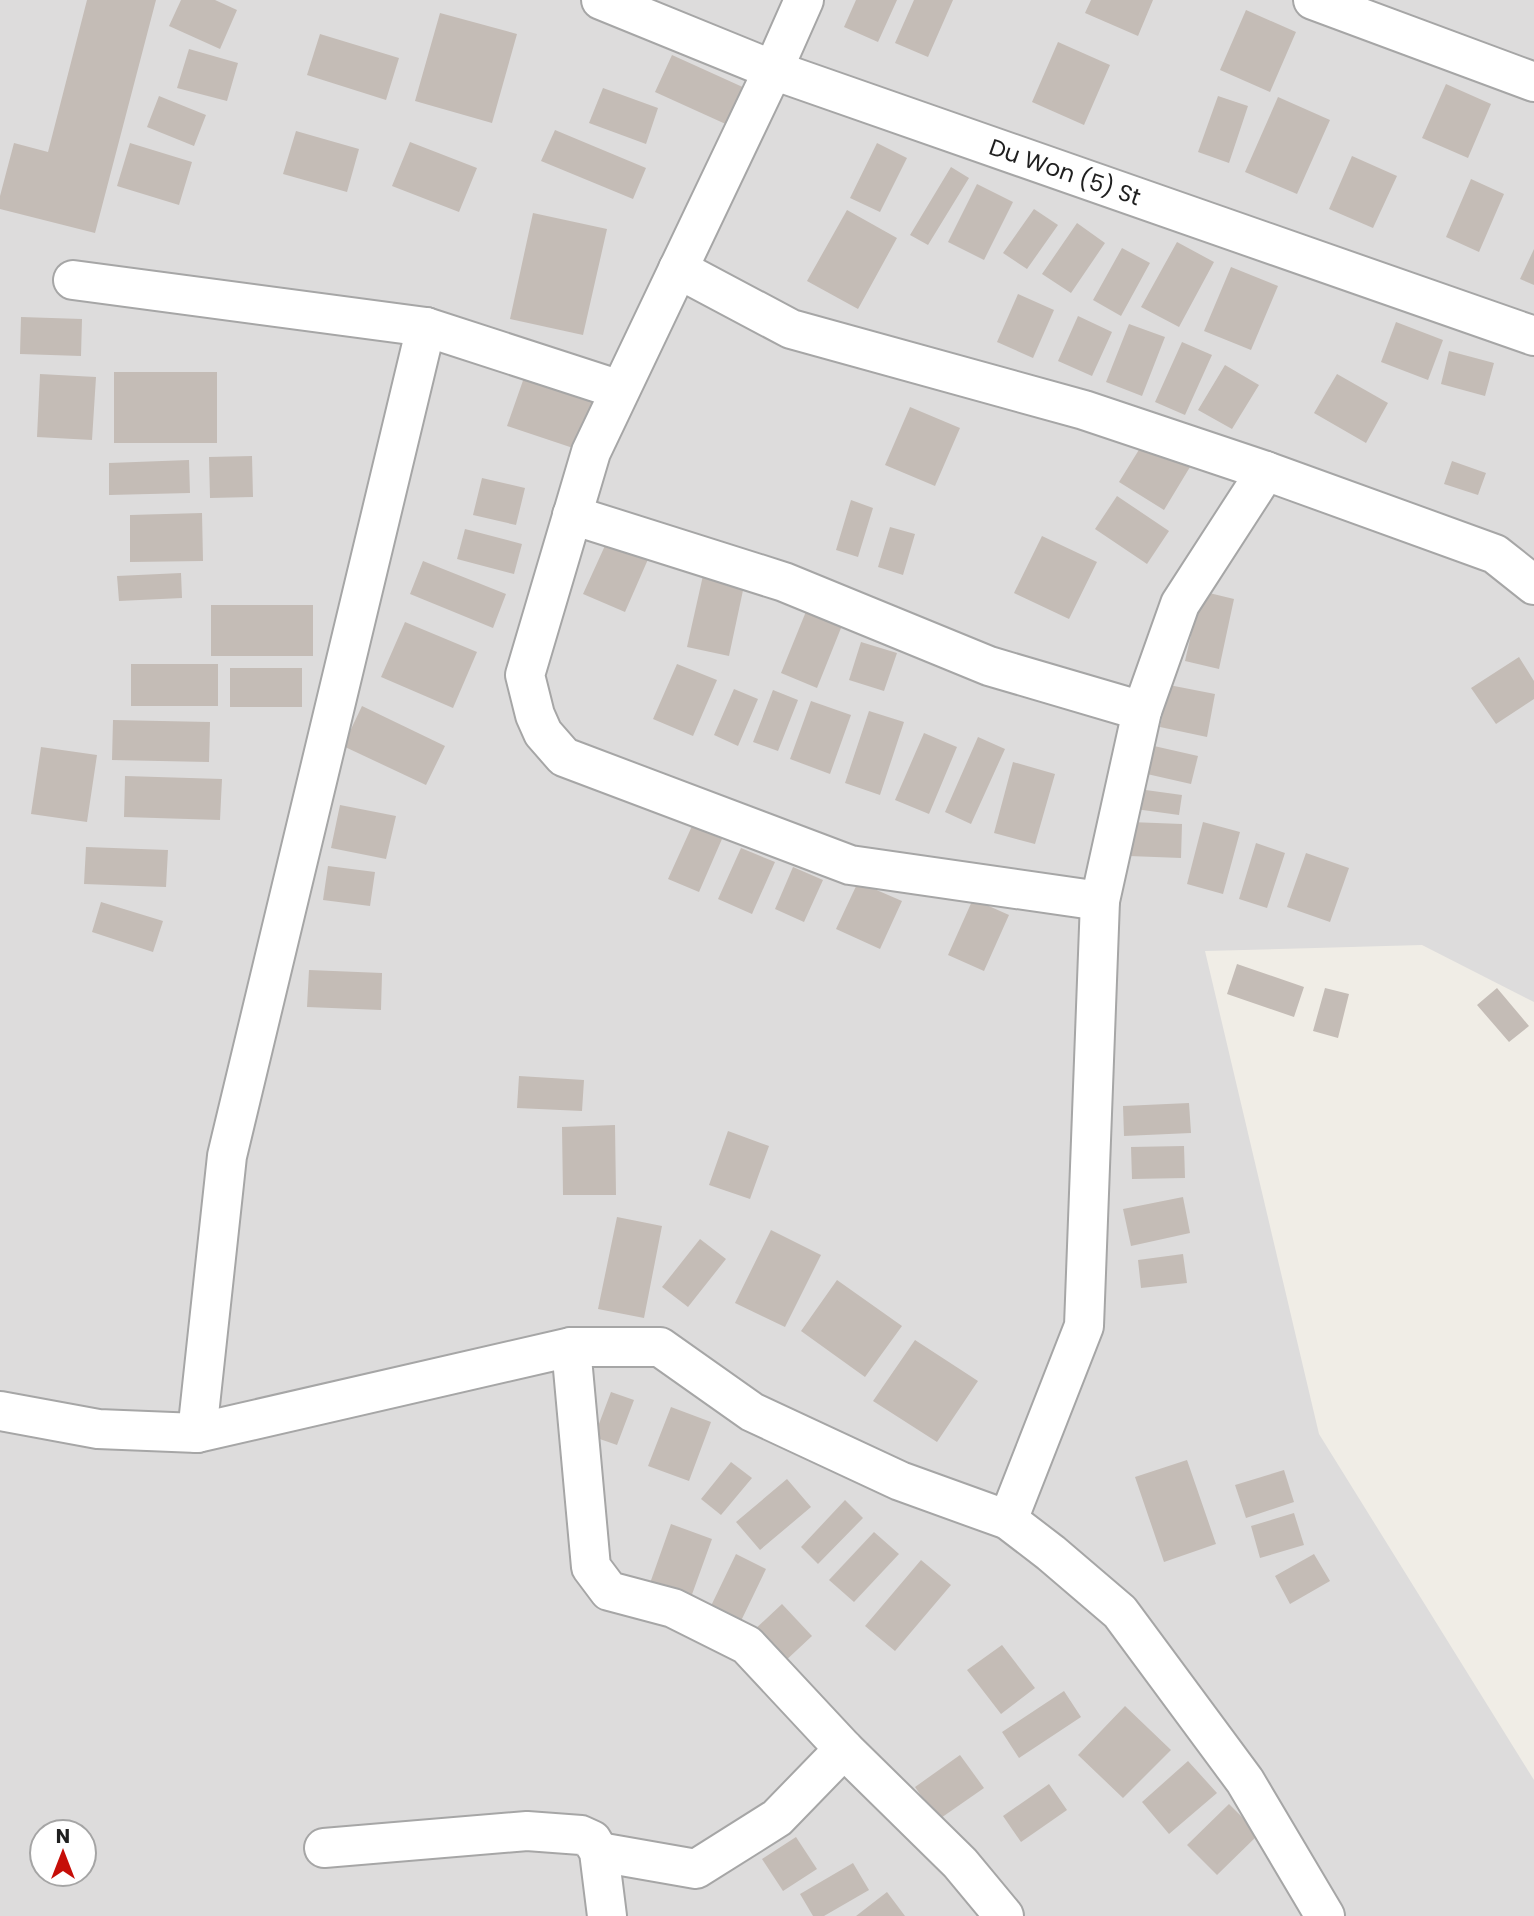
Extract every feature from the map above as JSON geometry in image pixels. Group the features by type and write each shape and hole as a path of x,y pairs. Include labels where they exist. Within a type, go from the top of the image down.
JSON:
{"street":[{"name":"Du Won (5) St","path":"601,0 773,70 1534,336"},
{"path":"804,0 591,452 526,675 535,716 543,733 564,757 850,865 1100,901"},
{"path":"1313,0 1534,82"},
{"path":"678,269 791,329 1084,410 1266,471 1495,554 1534,585"},
{"path":"73,280 426,327 620,390"},
{"path":"197,1433 227,1156 426,327"},
{"path":"1008,1520 1084,1326 1100,901 1142,710 1180,604 1266,471"},
{"path":"572,515 784,582 989,666 1142,710"},
{"path":"571,1347 591,1567 609,1591 673,1608 747,1644 844,1749 960,1863 1004,1916"},
{"path":"0,1411 98,1429 197,1433 571,1347 660,1347 752,1412 900,1481 1008,1520 1120,1612 1245,1781 1325,1916"},
{"path":"599,1852 696,1870 777,1818 844,1749"},
{"path":"324,1849 527,1830 581,1836 592,1840 599,1852 607,1916"}],"shaded area":[{"path":"0,0 1534,0 1534,1002 1422,945 1205,951 1319,1434 1534,1780 1534,1916 0,1916"}],"building":[{"path":"87,0 156,0 95,233 0,209 0,196 14,143 48,152"},
{"path":"181,0 215,0 237,10 220,49 169,26"},
{"path":"856,0 897,0 878,42 844,27"},
{"path":"914,0 953,0 928,57 895,43"},
{"path":"1091,0 1153,0 1138,36 1085,13"},
{"path":"1246,10 1296,32 1270,92 1220,70"},
{"path":"440,13 517,34 492,123 415,101"},
{"path":"320,34 399,58 386,100 307,75"},
{"path":"1058,42 1110,65 1084,125 1032,102"},
{"path":"189,49 238,63 227,101 177,88"},
{"path":"672,55 747,89 730,126 655,92"},
{"path":"1446,84 1491,104 1468,158 1422,138"},
{"path":"603,88 658,108 646,144 589,123"},
{"path":"159,96 206,115 194,146 147,127"},
{"path":"1218,96 1248,106 1229,163 1198,152"},
{"path":"1278,97 1330,120 1297,194 1245,172"},
{"path":"555,130 646,168 633,199 541,161"},
{"path":"296,131 359,149 347,192 283,174"},
{"path":"410,142 477,168 459,212 392,186"},
{"path":"130,143 192,162 179,205 117,186"},
{"path":"877,143 907,158 880,212 850,198"},
{"path":"1352,156 1397,176 1373,228 1329,209"},
{"path":"951,167 969,178 928,245 910,235"},
{"path":"1471,179 1504,194 1479,252 1446,237"},
{"path":"977,184 1013,202 984,260 948,242"},
{"path":"1034,209 1058,225 1027,269 1003,253"},
{"path":"847,210 897,238 858,309 807,281"},
{"path":"533,213 607,229 583,335 510,319"},
{"path":"1077,223 1105,243 1071,293 1042,274"},
{"path":"1177,242 1214,262 1179,327 1141,307"},
{"path":"1122,248 1150,263 1121,316 1093,300"},
{"path":"1534,249 1534,285 1520,279"},
{"path":"1231,267 1278,286 1251,350 1204,331"},
{"path":"1018,294 1054,310 1033,358 997,342"},
{"path":"1078,316 1112,332 1092,376 1058,361"},
{"path":"21,317 82,319 81,356 20,354"},
{"path":"1396,322 1443,340 1428,380 1381,362"},
{"path":"1129,324 1165,337 1142,396 1106,382"},
{"path":"1182,342 1212,355 1185,415 1155,402"},
{"path":"1449,351 1494,363 1485,396 1441,384"},
{"path":"1225,365 1259,385 1232,429 1198,410"},
{"path":"114,372 217,372 217,443 114,443"},
{"path":"526,372 594,396 576,449 507,426"},
{"path":"40,374 96,377 92,440 37,437"},
{"path":"1337,374 1388,403 1366,443 1314,413"},
{"path":"910,407 960,428 935,486 885,465"},
{"path":"1145,440 1190,467 1164,510 1119,482"},
{"path":"252,456 253,497 210,498 209,457"},
{"path":"189,460 190,493 109,495 109,463"},
{"path":"1452,461 1486,473 1478,495 1444,484"},
{"path":"482,478 525,488 516,525 473,515"},
{"path":"1117,496 1169,531 1147,564 1095,529"},
{"path":"851,500 873,508 858,557 836,550"},
{"path":"202,513 203,561 130,562 130,515"},
{"path":"890,527 915,534 903,575 878,567"},
{"path":"465,529 522,544 514,574 457,559"},
{"path":"1042,536 1097,562 1069,619 1014,593"},
{"path":"608,539 649,557 625,612 583,594"},
{"path":"423,561 506,594 493,628 410,594"},
{"path":"704,571 745,581 729,656 687,647"},
{"path":"181,573 182,598 119,601 117,576"},
{"path":"1201,591 1234,599 1219,669 1185,661"},
{"path":"211,605 313,605 313,656 211,656"},
{"path":"807,609 843,623 817,688 781,673"},
{"path":"405,622 477,652 453,708 381,677"},
{"path":"861,642 897,653 884,691 849,680"},
{"path":"1519,657 1534,681 1534,699 1496,724 1471,688"},
{"path":"131,664 218,664 218,706 131,706"},
{"path":"677,664 717,680 693,736 653,719"},
{"path":"230,668 302,668 302,707 230,707"},
{"path":"1169,685 1215,694 1207,737 1160,727"},
{"path":"734,689 758,699 738,746 714,735"},
{"path":"773,690 798,700 778,751 753,742"},
{"path":"811,701 851,715 830,774 790,759"},
{"path":"362,706 445,746 426,785 343,746"},
{"path":"869,711 904,722 880,795 845,783"},
{"path":"113,720 210,722 209,762 112,760"},
{"path":"924,733 957,747 929,814 895,800"},
{"path":"978,737 1005,749 971,824 945,812"},
{"path":"1154,746 1198,756 1191,784 1147,774"},
{"path":"41,747 97,755 87,822 31,814"},
{"path":"1013,762 1055,774 1035,844 994,833"},
{"path":"125,776 222,779 220,820 124,817"},
{"path":"1131,788 1182,795 1179,815 1128,808"},
{"path":"340,805 396,816 386,859 331,848"},
{"path":"1130,822 1182,824 1181,858 1129,856"},
{"path":"1203,822 1240,832 1223,894 1187,884"},
{"path":"692,826 722,839 699,892 668,879"},
{"path":"1256,843 1285,853 1267,908 1239,899"},
{"path":"86,847 168,850 166,887 84,884"},
{"path":"741,848 775,862 752,914 718,899"},
{"path":"1306,853 1349,868 1330,922 1287,907"},
{"path":"328,866 375,872 370,906 323,900"},
{"path":"793,867 823,880 804,922 775,909"},
{"path":"858,882 902,901 880,949 836,929"},
{"path":"973,899 1009,915 984,971 948,955"},
{"path":"101,902 163,921 153,952 92,932"},
{"path":"1237,964 1304,987 1294,1017 1227,994"},
{"path":"309,970 382,973 381,1010 307,1007"},
{"path":"1325,988 1349,994 1338,1038 1313,1031"},
{"path":"1497,988 1529,1026 1509,1042 1477,1005"},
{"path":"519,1076 584,1080 582,1111 517,1108"},
{"path":"1189,1103 1191,1133 1124,1136 1123,1106"},
{"path":"615,1125 616,1195 563,1195 562,1127"},
{"path":"728,1131 769,1146 750,1199 709,1185"},
{"path":"1184,1146 1185,1178 1132,1179 1131,1147"},
{"path":"1183,1197 1190,1233 1131,1246 1123,1209"},
{"path":"617,1217 662,1226 644,1318 598,1309"},
{"path":"771,1230 821,1255 785,1327 735,1303"},
{"path":"700,1239 726,1259 688,1307 662,1287"},
{"path":"1183,1254 1187,1283 1141,1288 1138,1260"},
{"path":"837,1280 902,1326 865,1377 801,1331"},
{"path":"915,1340 978,1381 937,1442 873,1401"},
{"path":"611,1392 634,1400 617,1445 594,1437"},
{"path":"671,1407 711,1422 689,1481 648,1466"},
{"path":"1187,1460 1216,1544 1164,1562 1135,1477"},
{"path":"731,1462 752,1478 721,1515 701,1499"},
{"path":"1284,1470 1294,1502 1246,1518 1235,1485"},
{"path":"787,1479 811,1507 760,1550 736,1522"},
{"path":"845,1500 863,1518 818,1564 801,1547"},
{"path":"1294,1513 1304,1545 1260,1558 1251,1526"},
{"path":"671,1524 712,1539 690,1600 649,1586"},
{"path":"874,1532 899,1554 854,1602 829,1580"},
{"path":"736,1554 766,1569 740,1623 710,1608"},
{"path":"1314,1554 1330,1581 1290,1604 1275,1576"},
{"path":"921,1560 951,1585 895,1651 865,1626"},
{"path":"782,1604 812,1636 782,1664 752,1632"},
{"path":"1002,1645 1035,1688 1001,1714 967,1670"},
{"path":"1064,1691 1081,1717 1019,1758 1002,1732"},
{"path":"1125,1706 1171,1750 1123,1798 1078,1755"},
{"path":"960,1755 984,1788 938,1820 915,1787"},
{"path":"1188,1761 1217,1793 1169,1834 1142,1802"},
{"path":"1049,1784 1067,1810 1021,1842 1003,1816"},
{"path":"1229,1804 1259,1834 1217,1875 1187,1845"},
{"path":"796,1837 817,1869 783,1891 762,1859"},
{"path":"853,1863 869,1890 824,1916 813,1916 800,1894"},
{"path":"887,1892 905,1916 856,1916"}]}
